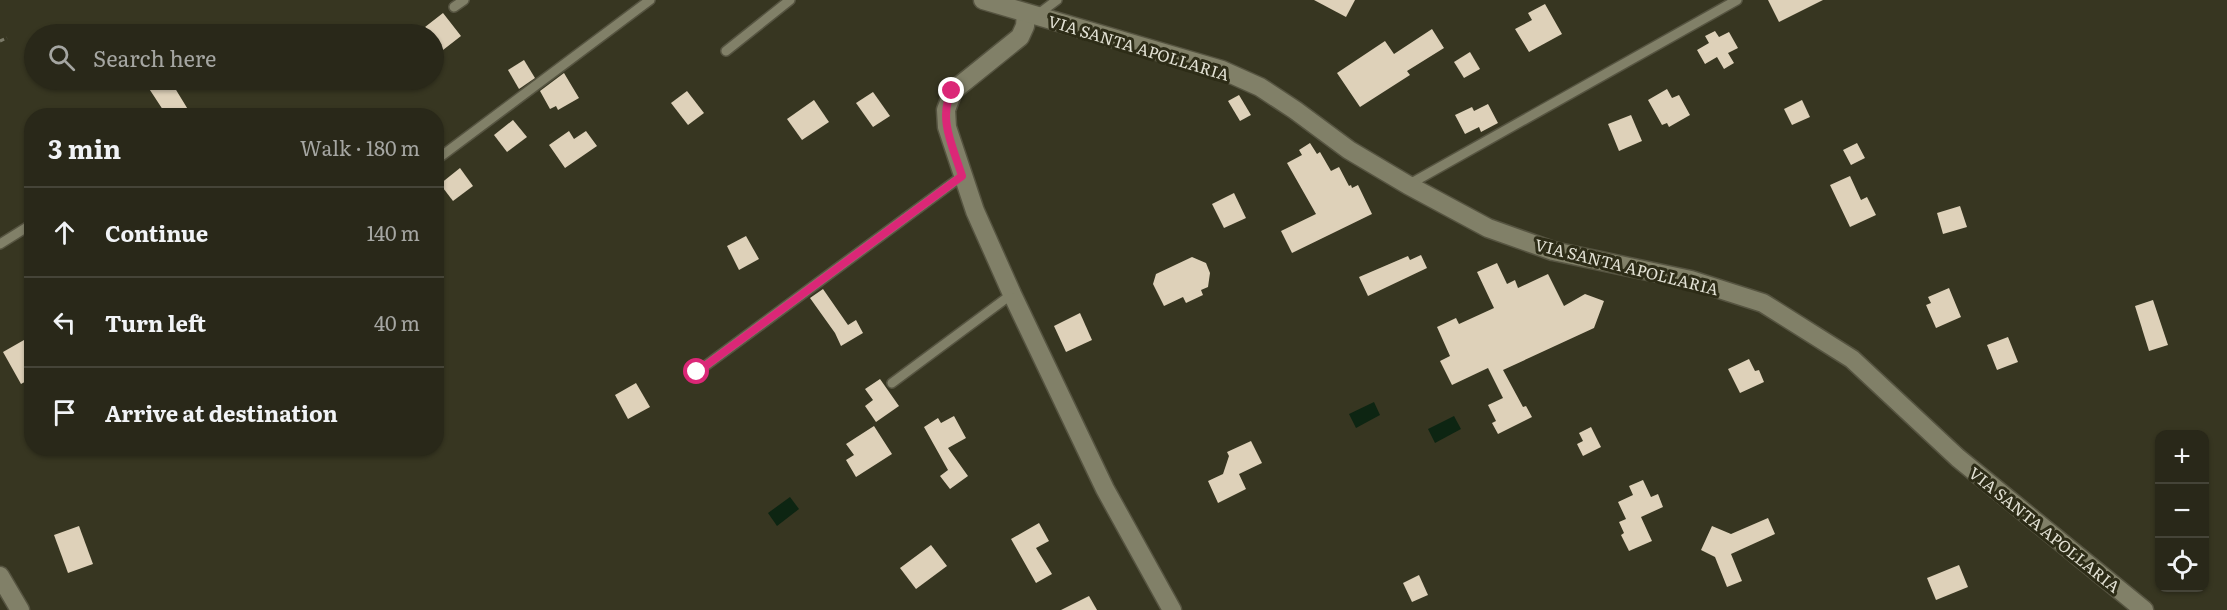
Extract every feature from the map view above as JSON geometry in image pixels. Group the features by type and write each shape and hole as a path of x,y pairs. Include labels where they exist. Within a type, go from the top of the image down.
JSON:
{"street":[{"name":"VIA SANTA APOLLARIA","path":"983,0 1222,70 1260,87 1349,150 1488,228 1553,251 1691,280 1763,303 1852,359 1958,458 2144,610"},
{"path":"1031,14 1020,37 959,84 948,99 945,115 947,127 975,211 1012,294 1105,489 1172,610"},
{"path":"0,576 20,610"}],"lane":[{"path":"454,7 464,0"},
{"path":"444,154 650,0"},
{"path":"726,51 790,0"},
{"path":"1031,14 1057,0"},
{"path":"1408,185 1737,0"},
{"path":"697,372 962,176"},
{"path":"0,244 24,229"},
{"path":"892,383 1012,294"}],"path":[{"path":"0,41 7,38"}],"shaded area":[{"path":"1374,402 1380,415 1356,428 1349,414"},
{"path":"1454,416 1461,429 1435,443 1428,429"},
{"path":"790,497 799,509 777,526 768,513"}],"building":[{"path":"1314,0 1355,0 1346,17"},
{"path":"1768,0 1823,0 1779,22"},
{"path":"1545,4 1562,34 1529,52 1515,29 1532,20 1528,13"},
{"path":"443,13 461,36 444,49 444,24 429,24"},
{"path":"1432,29 1444,48 1407,71 1410,75 1360,107 1337,73 1385,41 1394,54"},
{"path":"1715,31 1719,37 1729,32 1738,48 1728,53 1734,63 1724,69 1717,57 1705,64 1697,50 1709,43 1705,36"},
{"path":"1470,52 1480,69 1464,78 1454,62"},
{"path":"524,60 535,78 519,89 508,70"},
{"path":"564,73 579,98 558,110 556,106 550,109 540,91"},
{"path":"1667,89 1672,98 1679,95 1690,115 1669,127 1667,123 1662,125 1648,100"},
{"path":"150,90 176,90 187,108 162,108"},
{"path":"687,91 704,113 688,125 671,103"},
{"path":"873,92 890,116 873,127 856,103"},
{"path":"1239,95 1251,115 1240,121 1228,101"},
{"path":"814,100 829,122 802,140 787,119"},
{"path":"1802,100 1810,117 1792,125 1784,109"},
{"path":"1488,104 1498,123 1481,132 1479,127 1465,134 1455,115 1472,107 1474,111"},
{"path":"1631,115 1642,141 1619,151 1608,124"},
{"path":"513,120 527,137 507,152 494,135"},
{"path":"569,131 574,139 586,131 597,146 565,168 549,145"},
{"path":"1310,143 1317,154 1320,152 1331,171 1339,167 1349,186 1351,185 1352,188 1358,185 1372,214 1292,253 1281,231 1316,214 1287,163 1302,155 1299,150"},
{"path":"1857,143 1865,158 1851,165 1843,150"},
{"path":"460,168 473,186 453,201 444,189 444,181"},
{"path":"1850,176 1861,200 1867,197 1876,215 1850,227 1830,185"},
{"path":"1234,193 1246,218 1224,228 1212,204"},
{"path":"1960,206 1967,227 1943,234 1937,213"},
{"path":"746,236 759,259 739,270 727,246"},
{"path":"1421,255 1427,268 1368,296 1359,277 1408,256 1410,260"},
{"path":"1192,257 1206,263 1210,273 1208,287 1201,290 1203,295 1186,303 1183,297 1164,306 1153,284 1156,274"},
{"path":"1497,263 1507,284 1515,280 1518,288 1548,274 1564,306 1585,294 1604,301 1594,328 1503,370 1523,407 1526,406 1532,417 1498,434 1492,423 1496,421 1488,405 1503,398 1488,368 1452,385 1440,361 1450,356 1437,327 1456,318 1459,324 1494,308 1477,272"},
{"path":"1949,288 1961,317 1936,328 1926,305 1931,303 1928,297"},
{"path":"823,289 848,325 856,320 863,333 841,346 835,333 810,298"},
{"path":"2153,300 2168,345 2149,351 2135,306"},
{"path":"1080,313 1092,340 1066,352 1054,326"},
{"path":"2008,337 2018,362 1997,370 1987,345"},
{"path":"24,340 24,382 21,384 3,352"},
{"path":"1749,359 1755,371 1759,370 1764,382 1740,393 1728,369"},
{"path":"880,379 899,406 876,422 865,406 873,400 865,389"},
{"path":"636,383 650,407 628,419 615,395"},
{"path":"954,416 966,438 948,448 968,476 950,489 940,476 948,470 924,427 938,418 941,423"},
{"path":"874,426 892,454 856,477 846,460 854,455 846,444"},
{"path":"1591,427 1601,447 1583,456 1577,444 1583,441 1579,433"},
{"path":"1251,441 1262,463 1239,474 1246,489 1218,503 1208,481 1223,474 1229,456 1227,452"},
{"path":"1643,480 1651,497 1658,494 1663,507 1641,517 1652,541 1629,551 1621,535 1624,533 1619,522 1626,519 1618,502 1633,495 1629,486"},
{"path":"1768,518 1775,534 1731,554 1742,581 1727,587 1715,557 1701,550 1712,526 1731,534"},
{"path":"1039,523 1049,541 1036,548 1052,574 1036,583 1011,539"},
{"path":"79,526 93,564 68,573 54,535"},
{"path":"931,545 947,566 916,589 900,568"},
{"path":"1959,565 1968,587 1936,600 1927,578"},
{"path":"1419,575 1428,595 1412,602 1403,583"},
{"path":"1089,596 1097,610 1061,610"}],"route":[{"path":"697,372 962,176 945,115 946,104 952,91"}]}
